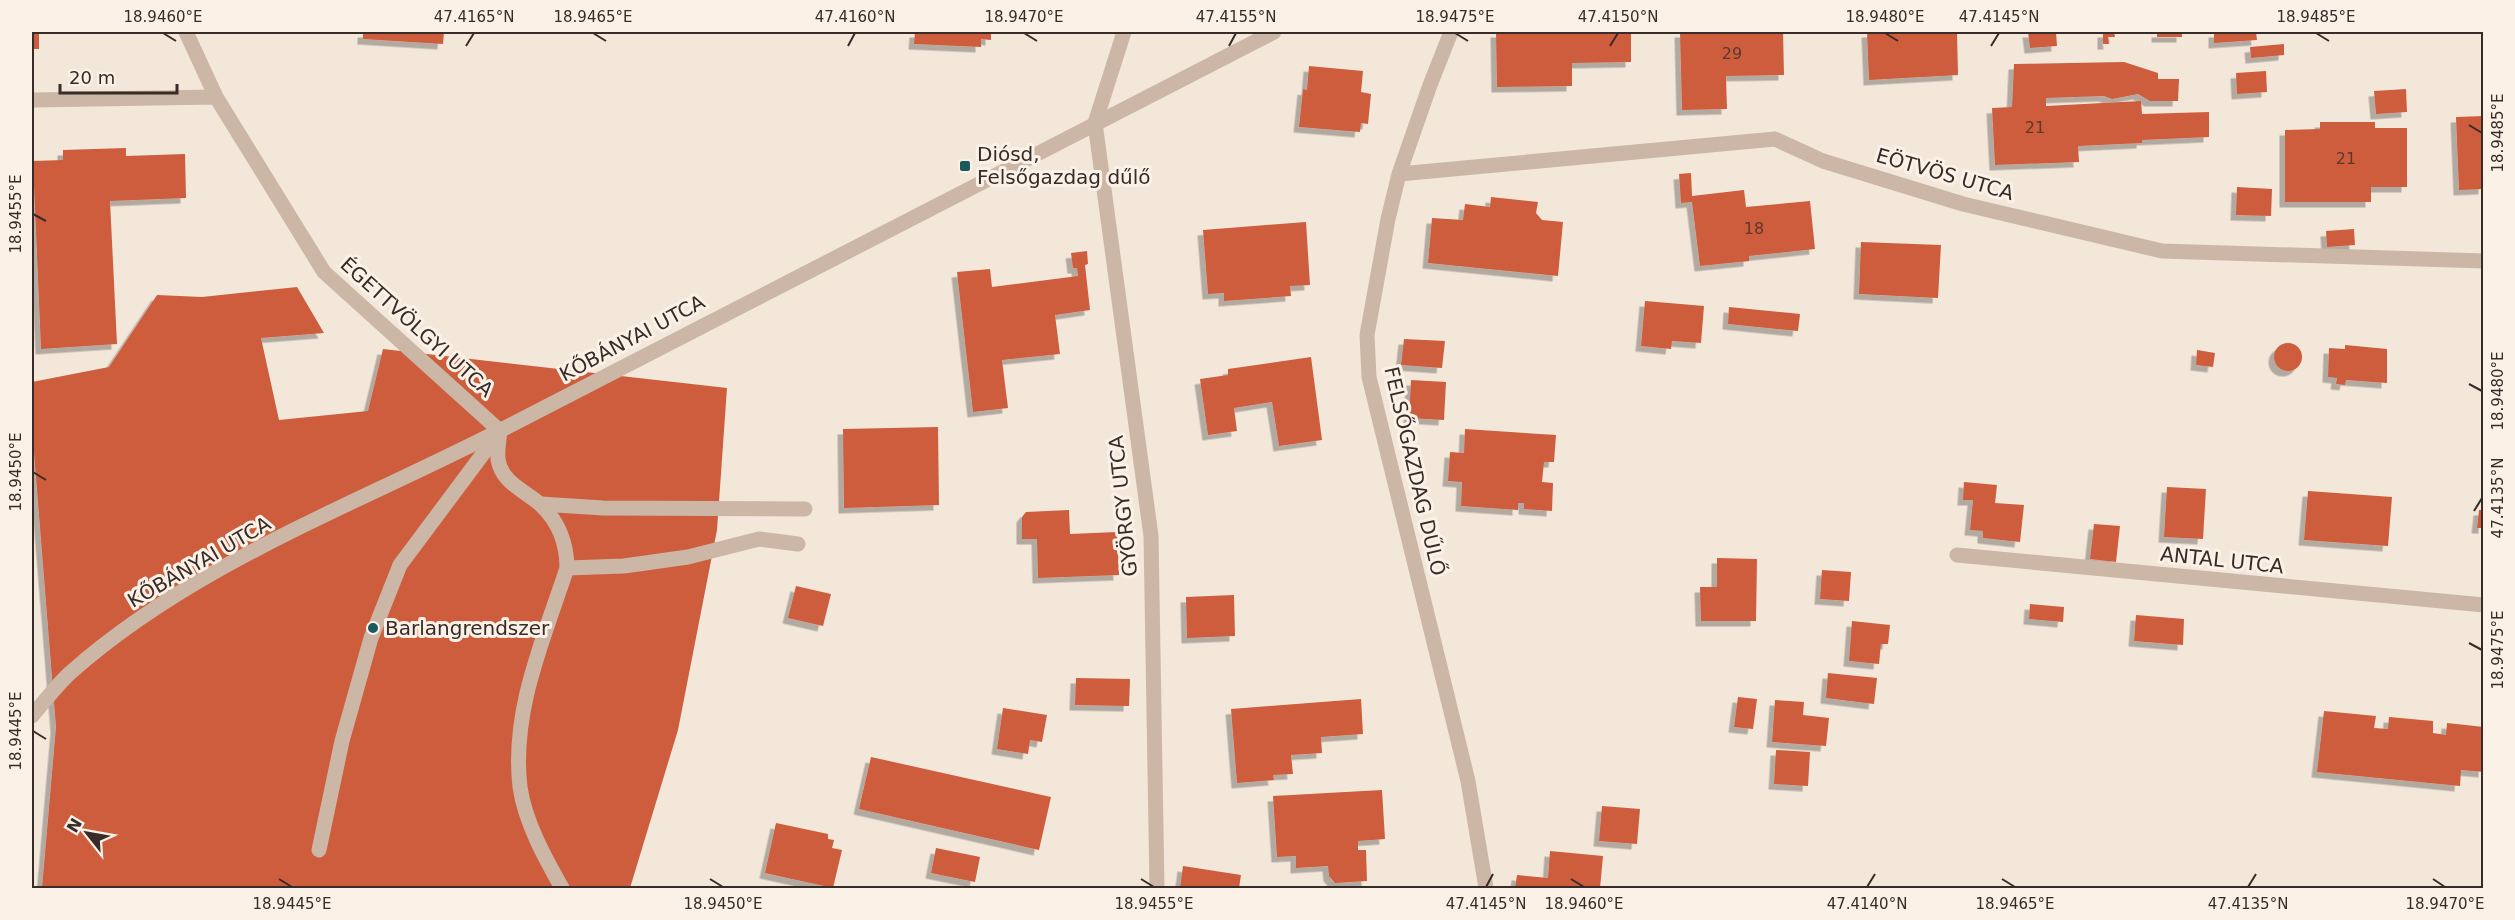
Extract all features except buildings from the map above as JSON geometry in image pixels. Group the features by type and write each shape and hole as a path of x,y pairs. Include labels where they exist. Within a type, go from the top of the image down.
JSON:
{"street":[{"name":"ÉGETTVÖLGYI UTCA","path":"186,32 216,97 324,272 500,431"},
{"path":"1095,123 1124,32"},
{"name":"KŐBÁNYAI UTCA","path":"32,716 69,675 130,626 232,562 500,431 1274,32"},
{"name":"FELSŐGAZDAG DŰLŐ","path":"1451,32 1430,85 1400,174 1388,219 1367,335 1369,377 1468,781 1486,888"},
{"path":"32,100 216,97"},
{"name":"GYÖRGY UTCA","path":"1095,123 1150,536 1157,888"},
{"name":"EÖTVÖS UTCA","path":"1400,174 1774,139 1823,161 1963,204 2162,251 2484,261"},
{"path":"500,431 498,460 506,477 520,491 541,504 560,531 567,552 567,568 523,706 519,744 520,788 532,828 546,861 562,888"},
{"path":"319,850 342,741 370,638 400,565 500,431"},
{"path":"541,504 603,508 805,509"},
{"path":"567,568 624,566 688,557 759,539 798,544"},
{"name":"ANTAL UTCA","path":"1957,555 2484,605"}],"place":[{"name":"Diósd, Felsőgazdag dűlő","path":"965,166"},
{"name":"Barlangrendszer","path":"373,628"}]}
